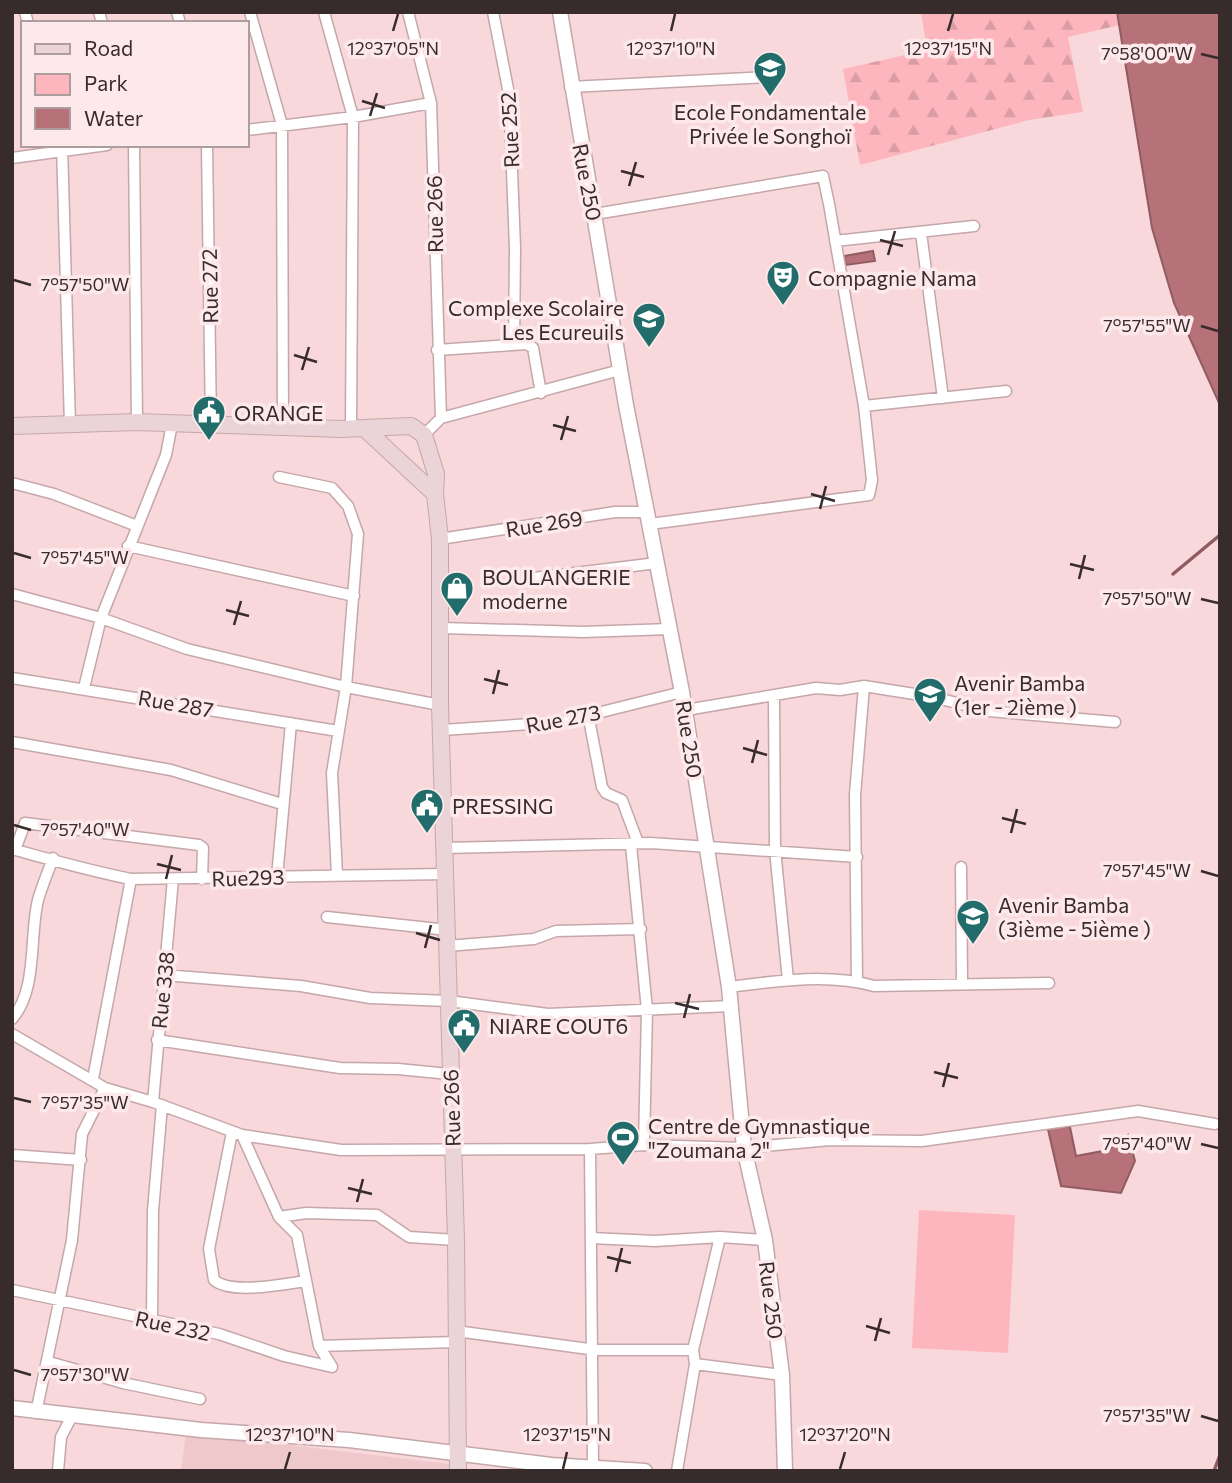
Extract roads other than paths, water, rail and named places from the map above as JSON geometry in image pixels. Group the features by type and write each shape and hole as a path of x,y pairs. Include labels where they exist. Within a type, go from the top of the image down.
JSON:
{"main road":[{"path":"12,426 137,422 211,427 411,426 424,435"},
{"path":"357,428 438,502"},
{"name":"Rue 266","path":"424,435 436,474 440,539 440,705 456,1240 458,1463"}],"street":[{"path":"250,12 282,125 283,427"},
{"path":"324,12 353,117 357,428"},
{"name":"Rue 266","path":"408,12 431,103 437,350 442,418"},
{"name":"Rue 252","path":"493,12 509,94 515,248 514,345"},
{"name":"Rue 250","path":"559,12 620,369 682,692 729,988 744,1148 765,1240 782,1375 785,1471"},
{"path":"570,87 770,77"},
{"path":"248,130 353,117 431,103"},
{"path":"12,158 85,147"},
{"path":"134,147 138,281 137,422"},
{"name":"Rue 272","path":"207,147 211,427"},
{"path":"63,149 70,425"},
{"path":"595,214 823,176 864,407 1006,391"},
{"path":"835,242 974,226"},
{"path":"921,233 943,398"},
{"path":"437,350 527,344 533,348 541,393"},
{"path":"424,435 442,418 541,393 620,369"},
{"name":"Rue 269","path":"440,539 615,512 648,518 869,495 872,480 864,407"},
{"path":"84,688 101,618 166,455 172,424"},
{"path":"279,477 332,488 348,506 358,534 346,687 331,774 337,875"},
{"path":"12,483 54,494 137,526"},
{"path":"128,546 354,596"},
{"path":"534,578 657,563"},
{"path":"12,594 101,618 187,649 346,687 440,705"},
{"path":"442,628 583,632 670,629"},
{"name":"Rue 287","path":"12,678 338,731"},
{"path":"856,981 855,795 864,686"},
{"path":"685,710 816,688 839,690 864,686 933,697 989,711 1115,722"},
{"name":"Rue 273","path":"442,730 534,726 682,692"},
{"path":"774,697 775,850 788,980"},
{"path":"588,714 602,787 606,793 622,800 634,844 647,1010 644,1145"},
{"path":"277,877 291,723"},
{"path":"12,742 171,770 282,804"},
{"path":"14,850 25,823 199,845 203,848 202,879"},
{"path":"444,848 706,845 857,858"},
{"name":"Rue293","path":"14,850 53,858 81,869 131,879 445,874"},
{"path":"12,1019 18,1012 29,979 38,900 53,858"},
{"path":"961,867 962,982"},
{"name":"Rue 338","path":"152,1321 157,1040 173,878"},
{"path":"93,1079 131,879"},
{"path":"327,917 447,938 522,941 556,931 642,929"},
{"path":"164,975 302,986 370,998 449,1001 548,1014 731,1006"},
{"path":"729,988 788,980 856,981 874,986 962,982 1049,983"},
{"path":"12,1034 105,1088 157,1103 237,1134 341,1150 590,1149 644,1145 744,1148 830,1140 922,1141 1138,1111 1216,1124"},
{"path":"157,1040 340,1068 398,1069 449,1074"},
{"path":"36,1413 49,1362 72,1240 82,1134 105,1088"},
{"path":"237,1134 279,1217 297,1235 319,1346 456,1337 592,1350 693,1350"},
{"path":"237,1134 209,1249 214,1280 219,1284 253,1287 306,1281"},
{"path":"590,1149 593,1465"},
{"path":"12,1155 81,1160"},
{"path":"279,1217 306,1213 377,1215 409,1237 456,1240"},
{"path":"591,1238 655,1241 720,1237 765,1240"},
{"path":"677,1471 695,1364 693,1350 720,1237"},
{"name":"Rue 232","path":"12,1290 219,1334 284,1356 332,1367 319,1346"},
{"path":"49,1362 123,1383 200,1399"},
{"path":"695,1364 782,1375"},
{"path":"12,1408 36,1413 73,1414 201,1430 349,1440 458,1463 550,1468 593,1465 645,1471"},
{"path":"58,1471 61,1437 73,1414"}],"water":[{"path":"1117,12 1220,12 1220,405 1174,303 1152,228"},
{"path":"873,251 875,261 846,265 844,256"},
{"path":"1047,1125 1070,1127 1076,1156 1108,1150 1128,1135 1135,1161 1121,1193 1061,1186"}],"waterway":[{"path":"1173,574 1220,535"},
{"path":"1214,1471 1220,1455"}],"place":[{"name":"Ecole Fondamentale Privée le Songhoï","path":"770,98"},
{"name":"Compagnie Nama","path":"783,307"},
{"name":"Complexe Scolaire Les Ecureuils","path":"649,349"},
{"name":"ORANGE","path":"209,442"},
{"name":"BOULANGERIE moderne","path":"457,618"},
{"name":"Avenir Bamba (1er - 2ième )","path":"930,724"},
{"name":"PRESSING","path":"427,835"},
{"name":"Avenir Bamba (3ième - 5ième )","path":"973,946"},
{"name":"NIARE COUT6","path":"464,1055"},
{"name":"Centre de Gymnastique \"Zoumana 2\"","path":"623,1167"}]}
